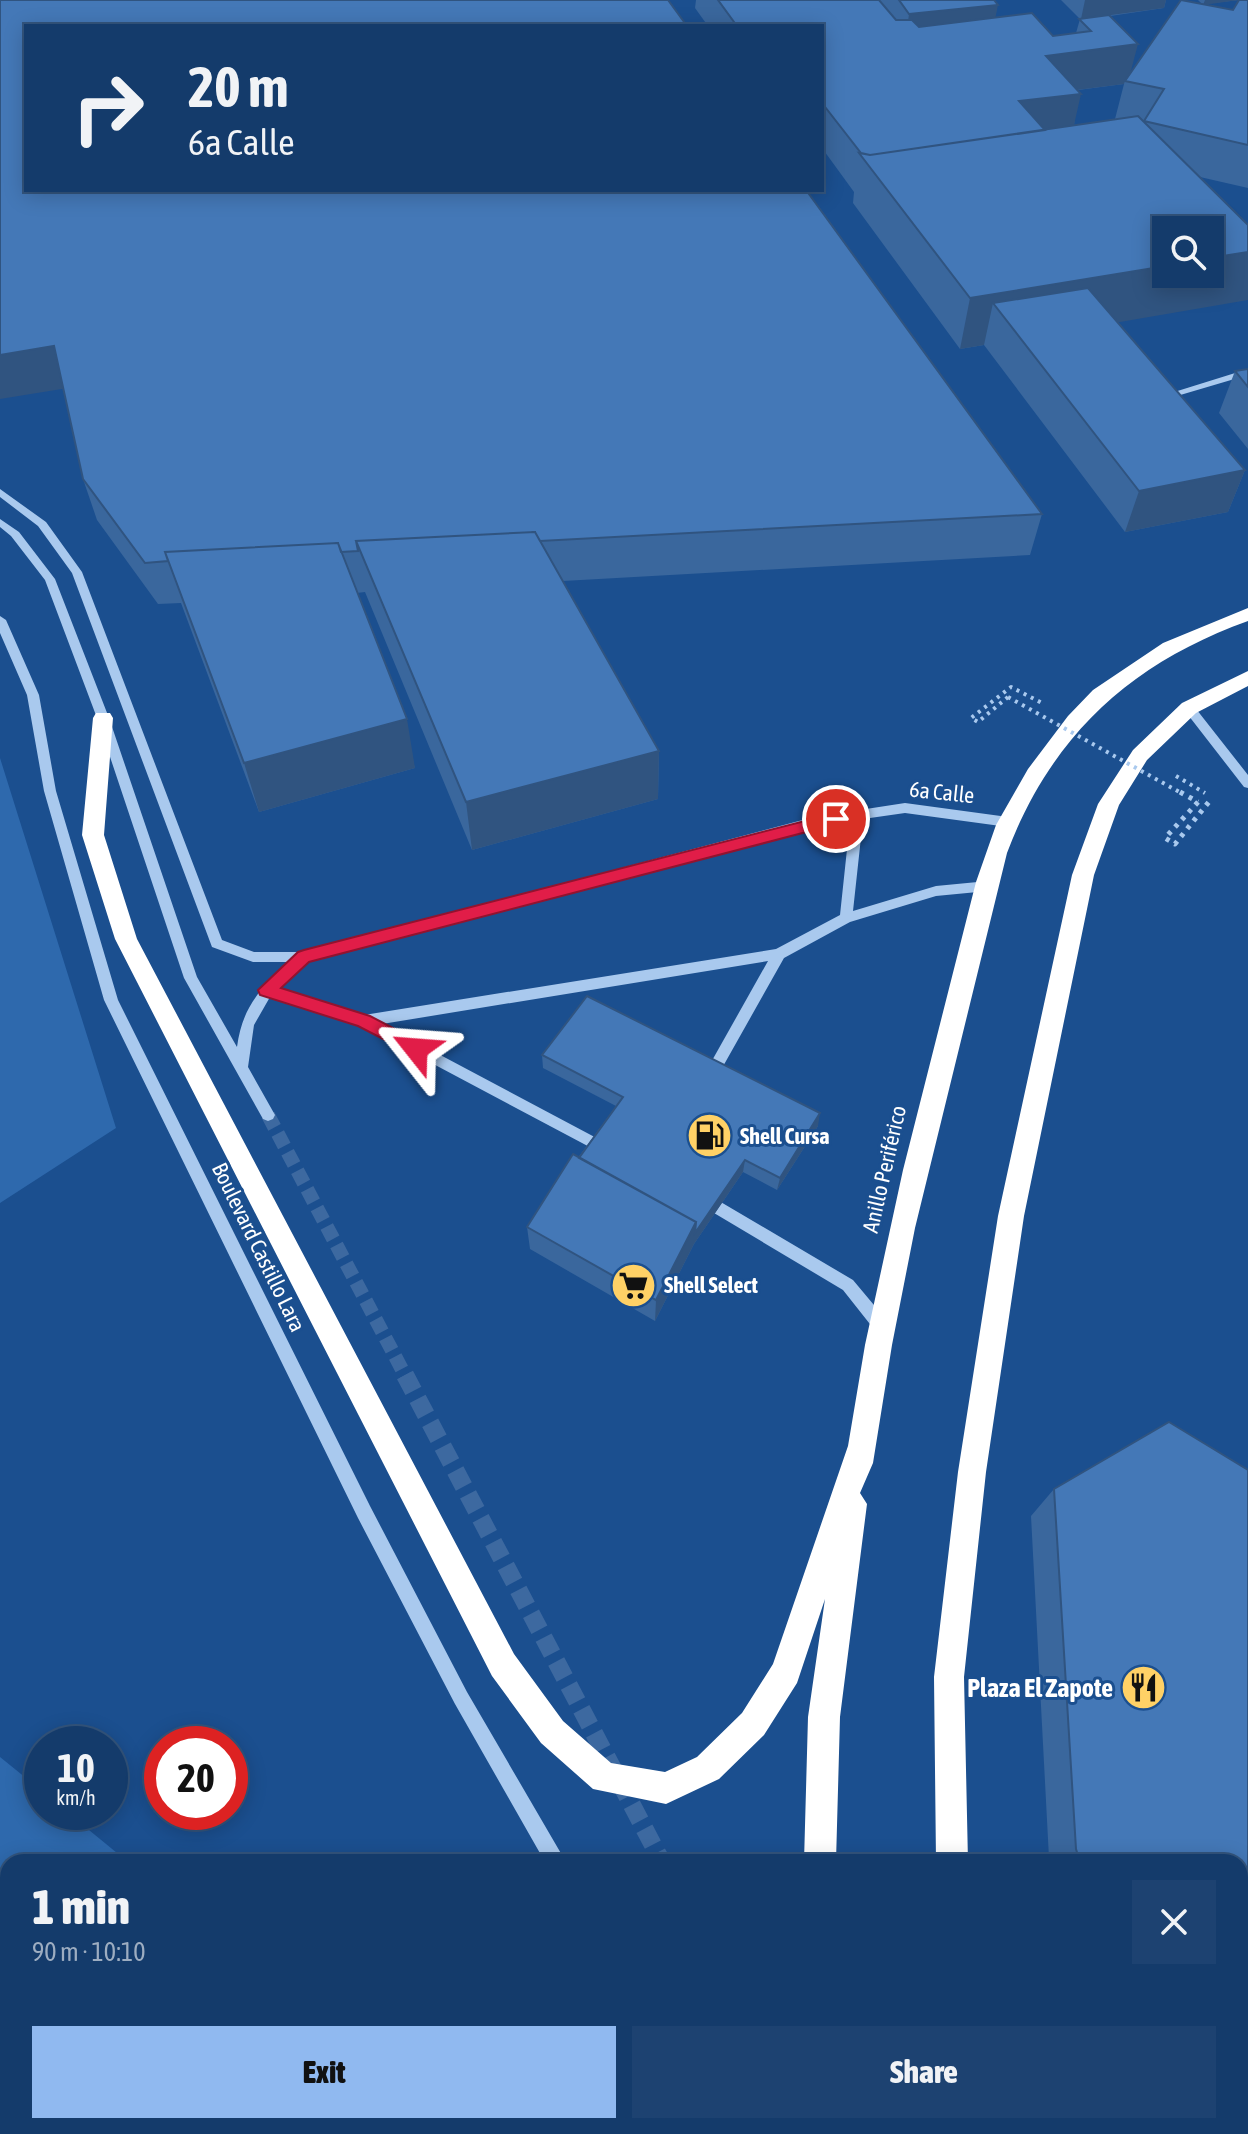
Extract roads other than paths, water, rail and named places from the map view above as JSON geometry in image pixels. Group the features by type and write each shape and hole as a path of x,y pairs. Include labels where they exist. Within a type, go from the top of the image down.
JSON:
{"highway":[{"name":"Anillo Periférico","path":"820,1854 824,1717 861,1447 909,1193 988,886 1008,822 1034,775 1098,697 1133,671 1181,643 1248,614"},
{"path":"952,1854 949,1677 972,1472 1011,1216 1083,875 1109,804 1140,755 1189,708 1248,678"},
{"path":"103,718 93,835 126,939 503,1665 552,1732 604,1778 666,1788 708,1768 753,1724 786,1672 861,1447"}],"street":[{"path":"1157,409 1160,398 1168,394 1248,372"},
{"path":"0,492 42,524 77,572 217,943 253,957 304,957"},
{"path":"0,522 15,534 50,579 103,718 191,978 268,1115"},
{"name":"Boulevard Castillo Lara","path":"0,620 33,695 50,791 111,1000 364,1512 461,1698 551,1854"},
{"path":"1189,708 1248,784"},
{"name":"6a Calle","path":"241,1069 247,1024 267,990 304,957 814,822 905,808 1008,822"},
{"path":"846,918 857,815"},
{"path":"364,1021 779,954 846,918 936,891 988,886"},
{"path":"712,1073 779,954"},
{"path":"267,990 364,1021 599,1146"},
{"path":"719,1208 848,1285 883,1329"}],"tunnel":[{"path":"268,1115 406,1377"},
{"path":"405,1375 658,1854"}],"place":[{"name":"Shell Cursa","path":"709,1136"},
{"name":"Shell Select","path":"633,1285"},
{"name":"Plaza El Zapote","path":"1144,1688"}]}
